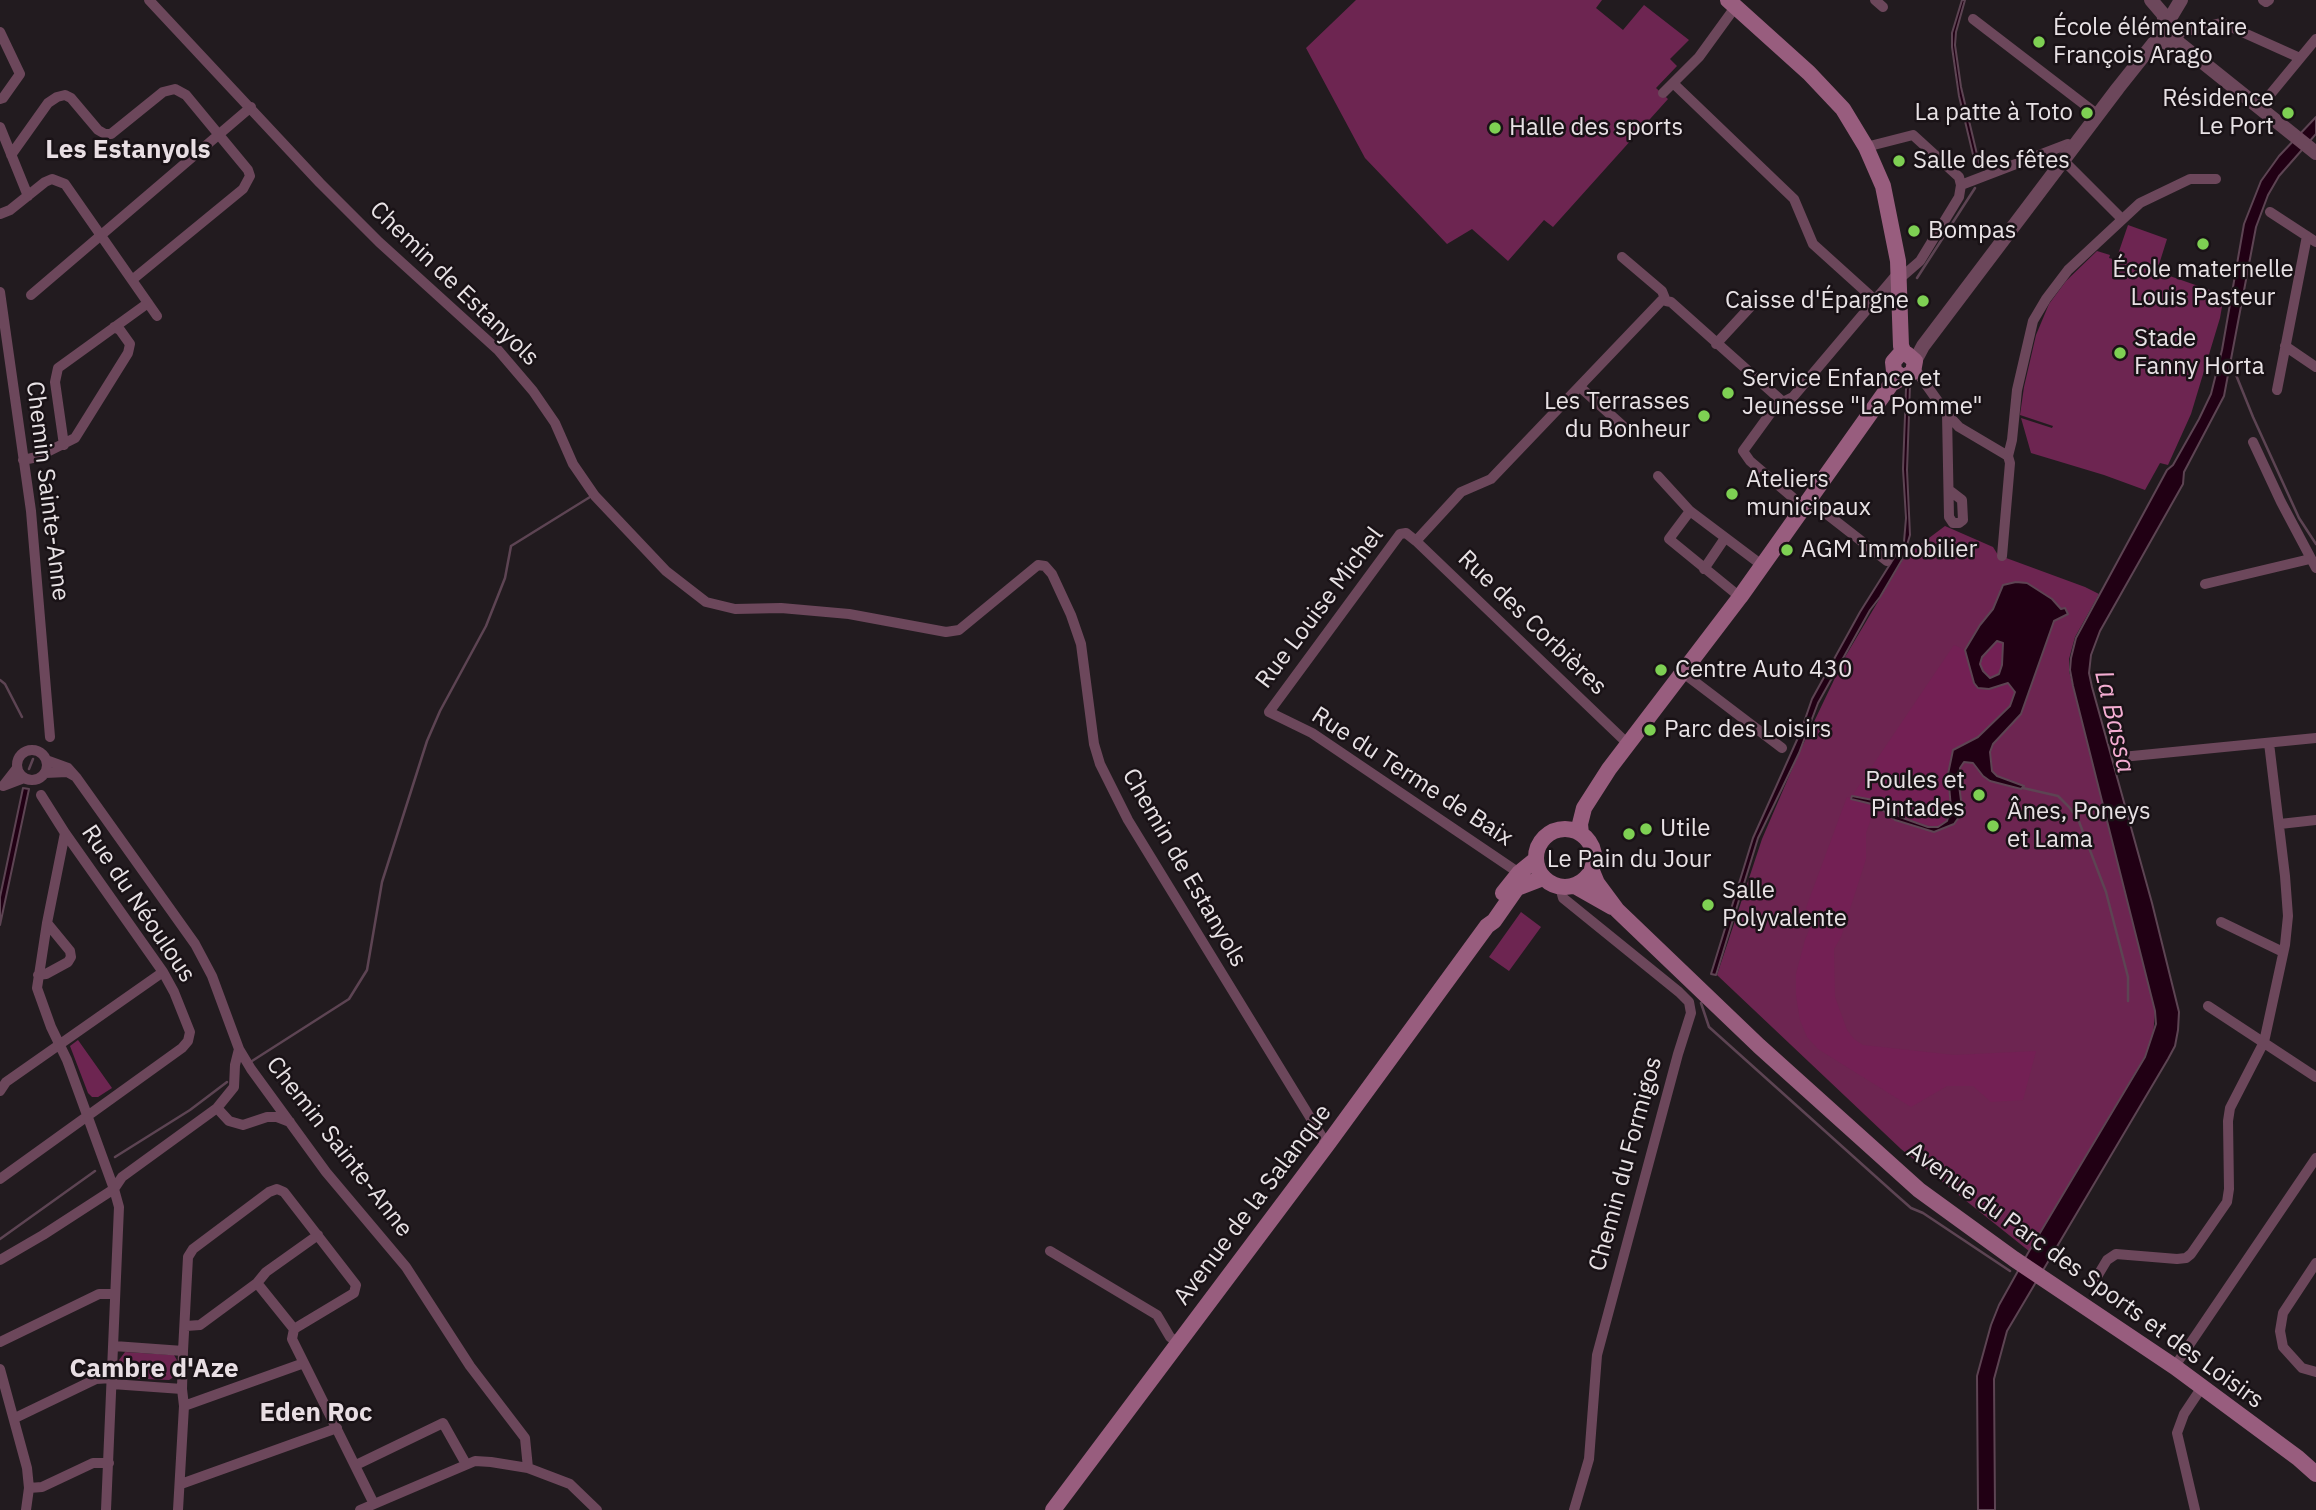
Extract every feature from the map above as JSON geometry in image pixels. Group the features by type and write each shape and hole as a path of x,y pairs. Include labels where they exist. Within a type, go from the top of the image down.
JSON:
{"main road":[{"path":"1581,834 1580,824 1584,808 1609,769 1763,566 1883,398 1884,388 1909,365 1894,296 1898,261 1883,186 1866,147 1843,109 1809,73 1732,3"},
{"path":"1562,829 1583,794 1609,769"},
{"path":"1562,829 1581,834 1589,841 1594,852 1592,871 1588,877 1567,887 1530,878 1540,843 1553,831 1562,829"},
{"name":"Avenue du Parc des Sports et des Loisirs","path":"1592,871 1597,883 1618,910 1759,1046 1919,1190 2014,1259 2202,1387 2316,1474"},
{"name":"Avenue de la Salanque","path":"1054,1510 1487,926 1497,901 1530,878"},
{"name":"Avenue du Parc des Sports et des Loisirs","path":"1567,887 1618,910"}],"street":[{"name":"Chemin de Estanyols","path":"149,0 320,183 379,242 498,350 555,422 573,464 596,496 666,571 706,602 735,609 781,608 849,614 946,632 959,630 1038,565 1045,566 1052,574 1071,615 1081,644 1094,744 1100,764 1128,820 1327,1145"},
{"path":"2151,0 2163,14 2170,34 2313,150"},
{"path":"2170,34 2181,0"},
{"path":"2263,0 2269,0"},
{"path":"1663,93 1699,57 1732,3"},
{"path":"1973,19 2098,115"},
{"path":"2008,456 1959,427 1909,365 2153,44 2170,34 2222,23 2300,58"},
{"path":"0,32 20,74 0,99"},
{"path":"2259,108 2316,39"},
{"path":"1673,83 1794,199 1813,244 1875,300"},
{"path":"11,155 48,103 57,97 65,95 75,102 98,130 111,134 163,92 175,89 186,95 248,170 250,176 247,184 132,281"},
{"path":"31,295 251,107"},
{"path":"0,127 27,196"},
{"path":"1866,147 1913,135 1959,177 1959,197 1920,261 1875,300 1793,397 1775,407 1743,451 1750,461 1807,505 1887,561"},
{"path":"1961,185 2068,144 2074,147"},
{"path":"2064,161 2122,219"},
{"path":"2002,556 2010,463 2008,456 2017,390 2033,321 2068,270 2140,203 2190,178 2216,179"},
{"path":"0,214 10,210 44,182 52,179 65,184 157,316"},
{"path":"2270,212 2311,239 2277,390"},
{"path":"1622,257 1662,291 1666,300"},
{"name":"Chemin Sainte-Anne","path":"0,292 33,523 50,737 50,748 42,755 68,768 195,944 212,976 239,1049 266,1091 326,1172 406,1267 470,1366 525,1438 528,1468"},
{"path":"1416,541 1461,492 1491,479 1662,300 1671,302 1783,402"},
{"path":"64,445 55,382 58,368 148,303"},
{"path":"1716,344 1753,304"},
{"path":"23,460 37,457 75,438 128,353 130,344 120,330 114,327"},
{"path":"2285,346 2316,366"},
{"path":"1580,387 1624,427"},
{"path":"1947,414 1950,490"},
{"path":"2206,584 2313,564 2253,442"},
{"path":"1658,476 1690,511 1763,566"},
{"path":"1690,511 1669,539 1740,597"},
{"name":"Rue des Corbières","path":"1406,533 1628,744"},
{"name":"Rue Louise Michel","path":"1269,712 1400,534 1406,533"},
{"path":"1704,569 1725,538"},
{"path":"1682,672 1782,748"},
{"name":"Rue du Terme de Baix","path":"1269,712 1312,733 1530,878"},
{"path":"2122,757 2316,738"},
{"path":"2092,1285 2108,1260 2116,1254 2177,1259 2191,1254 2227,1202 2230,1108 2264,1042 2284,952 2288,916 2269,743"},
{"path":"2,787 16,768 18,758 25,751 42,755 35,777"},
{"name":"Rue du Néoulous","path":"16,768 35,777 41,795 65,834 163,972 190,1032 188,1041 182,1048 88,1116"},
{"path":"2,787 35,777 67,772 76,778"},
{"path":"2280,824 2316,820"},
{"path":"65,834 37,988 88,1116 119,1207 106,1510"},
{"path":"61,850 78,852"},
{"name":"Chemin du Formigos","path":"1567,887 1563,898 1679,992 1689,1002 1691,1013 1597,1355 1589,1459 1574,1510"},
{"path":"2221,922 2284,952"},
{"path":"38,975 46,975 68,962 71,957 70,951 47,923"},
{"path":"0,1091 5,1082 163,972"},
{"path":"2208,1006 2316,1077"},
{"path":"0,1260 114,1189 122,1177 217,1108 234,1087 239,1049"},
{"path":"217,1108 229,1121 243,1125 267,1117 291,1122"},
{"path":"0,1179 88,1116"},
{"path":"2179,1360 2316,1158"},
{"path":"178,1510 188,1257 192,1249 269,1192 277,1189 284,1192 356,1285 354,1293 294,1329 292,1339 374,1504"},
{"path":"186,1326 200,1325 257,1283 266,1272 318,1235"},
{"path":"1050,1251 1157,1315 1170,1337 1178,1343"},
{"path":"2316,1263 2283,1312 2280,1331 2283,1347 2302,1368 2316,1372"},
{"path":"257,1283 294,1329"},
{"path":"0,1342 99,1294 115,1294"},
{"path":"114,1346 183,1350"},
{"path":"184,1406 304,1363"},
{"path":"0,1369 27,1468 29,1488 26,1510"},
{"path":"15,1418 96,1378 182,1389"},
{"path":"2195,1510 2177,1433 2184,1415 2202,1387"},
{"path":"356,1465 443,1423 466,1464"},
{"path":"181,1484 337,1428"},
{"path":"360,1510 475,1461 528,1468 570,1484 597,1510"},
{"path":"29,1488 42,1487 93,1462 109,1463"}],"shaded area":[{"name":"Halle des sports","path":"1356,0 1602,0 1596,8 1623,30 1644,5 1689,40 1670,59 1677,66 1656,88 1668,99 1553,227 1544,220 1508,261 1472,229 1447,244 1365,158 1306,48"},
{"path":"1962,0 1965,0 1955,45 1961,87 1980,167 1976,167 1959,96 1952,47 1952,33"},
{"path":"2316,117 2316,134 2279,176 2268,195 2256,227 2224,396 2184,472 2183,484 2100,631 2091,655 2089,673 2092,687 2152,903 2179,1012 2178,1030 2175,1046 2168,1059 2007,1331 1994,1379 1995,1510 1978,1510 1977,1376 1991,1325 2028,1253 2145,1057 2156,1024 2155,1011 2073,686 2071,658 2076,638 2211,394 2222,350 2244,224 2261,181 2279,156"},
{"name":"Stade Fanny Horta","path":"2128,225 2167,239 2156,274 2163,277 2164,274 2224,295 2220,318 2191,414 2168,465 2160,463 2145,490 2031,453 2021,418 2052,428 2053,426 2020,415 2036,335 2049,304 2066,281 2097,251 2116,260"},
{"path":"1908,385 1907,470 1910,535 1903,558 1870,610 1818,703 1799,753 1758,838 1716,975 1711,974 1753,838 1801,731 1812,699 1860,612 1904,542 1906,518 1903,469"},
{"path":"1945,526 1993,547 1998,555 2099,594 2075,637 2069,671 2155,1012 2153,1036 2145,1056 2029,1251 1901,1149 1717,975 1762,839 1845,657 1905,556"},
{"path":"2027,583 2052,599 2061,609 2065,608 2068,614 2054,621 2021,714 1993,744 1990,752 1992,771 1997,776 2024,786 2021,789 1990,781 1973,763 1964,762 1960,768 1962,808 1959,817 1954,824 1934,832 1895,820 1876,805 1851,799 1852,796 1873,800 1900,817 1928,827 1938,827 1947,821 1951,808 1948,774 1953,750 1978,737 2010,706 2015,692 2008,683 1989,689 1978,688 1974,683 1965,650 1993,609 2003,585","holes":["1997,641 2003,643 1999,674 1990,678 1980,664 1982,657"]},
{"path":"1999,640 2003,643 2001,671 1989,678 1981,667 1981,661"},
{"path":"1954,645 1965,650 1974,683 1978,688 2009,683 2015,692 2010,706 1978,737 1965,742 1949,792 1951,808 1947,821 1935,827 1900,817 1873,800 1852,796"},
{"path":"23,788 29,789 0,925 0,897"},
{"path":"1847,797 1875,807 1866,833 1866,859 1841,937 1834,949 1835,997 1847,1030 1863,1045 1954,1055 2036,1051 2023,1100 1991,1102 1973,1086 1947,1086 1911,1107 1818,1049 1807,1037 1800,1020 1796,995 1796,974 1813,921 1806,908"},
{"path":"1521,912 1541,927 1509,971 1489,957"},
{"path":"78,1040 112,1088 98,1097 92,1097 88,1093 70,1046"},
{"path":"125,1352 174,1355 178,1362 177,1375 169,1380 123,1378 118,1371 119,1360"}],"waterway":[{"path":"1917,278 1975,188"},
{"path":"2230,360 2299,518 2316,544"},
{"path":"252,1061 349,999 367,970 382,882 427,741 440,711 486,626 505,578 511,546 590,497"},
{"path":"0,680 5,684 22,717"},
{"path":"29,769 33,759"},
{"path":"2023,788 2058,796 2078,819 2106,892 2128,977 2128,1001"},
{"path":"1701,1003 1709,1027 1911,1208 1923,1213 2010,1271"},
{"path":"115,1157 190,1110 227,1082"},
{"path":"0,1239 95,1171"}],"place":[{"name":"École élémentaire François Arago","path":"2039,42"},
{"name":"La patte à Toto","path":"2087,113"},
{"name":"Résidence Le Port","path":"2288,113"},
{"name":"Halle des sports","path":"1495,128"},
{"name":"Salle des fêtes","path":"1899,161"},
{"name":"Bompas","path":"1914,231"},
{"name":"École maternelle Louis Pasteur","path":"2203,244"},
{"name":"Caisse d'Épargne","path":"1923,301"},
{"name":"Stade Fanny Horta","path":"2120,353"},
{"name":"Service Enfance et Jeunesse \"La Pomme\"","path":"1728,393"},
{"name":"Les Terrasses du Bonheur","path":"1704,416"},
{"name":"Ateliers municipaux","path":"1732,494"},
{"name":"AGM Immobilier","path":"1787,550"},
{"name":"Centre Auto 430","path":"1661,670"},
{"name":"Parc des Loisirs","path":"1650,730"},
{"name":"Poules et Pintades","path":"1979,795"},
{"name":"Ânes, Poneys et Lama","path":"1993,826"},
{"name":"Utile","path":"1646,829"},
{"name":"Le Pain du Jour","path":"1629,834"},
{"name":"Salle Polyvalente","path":"1708,905"}],"district":[{"name":"Les Estanyols","path":"128,150"},
{"name":"Cambre d'Aze","path":"154,1369"},
{"name":"Eden Roc","path":"316,1413"}],"water label":[{"name":"La Bassa","path":"2114,722"}]}
